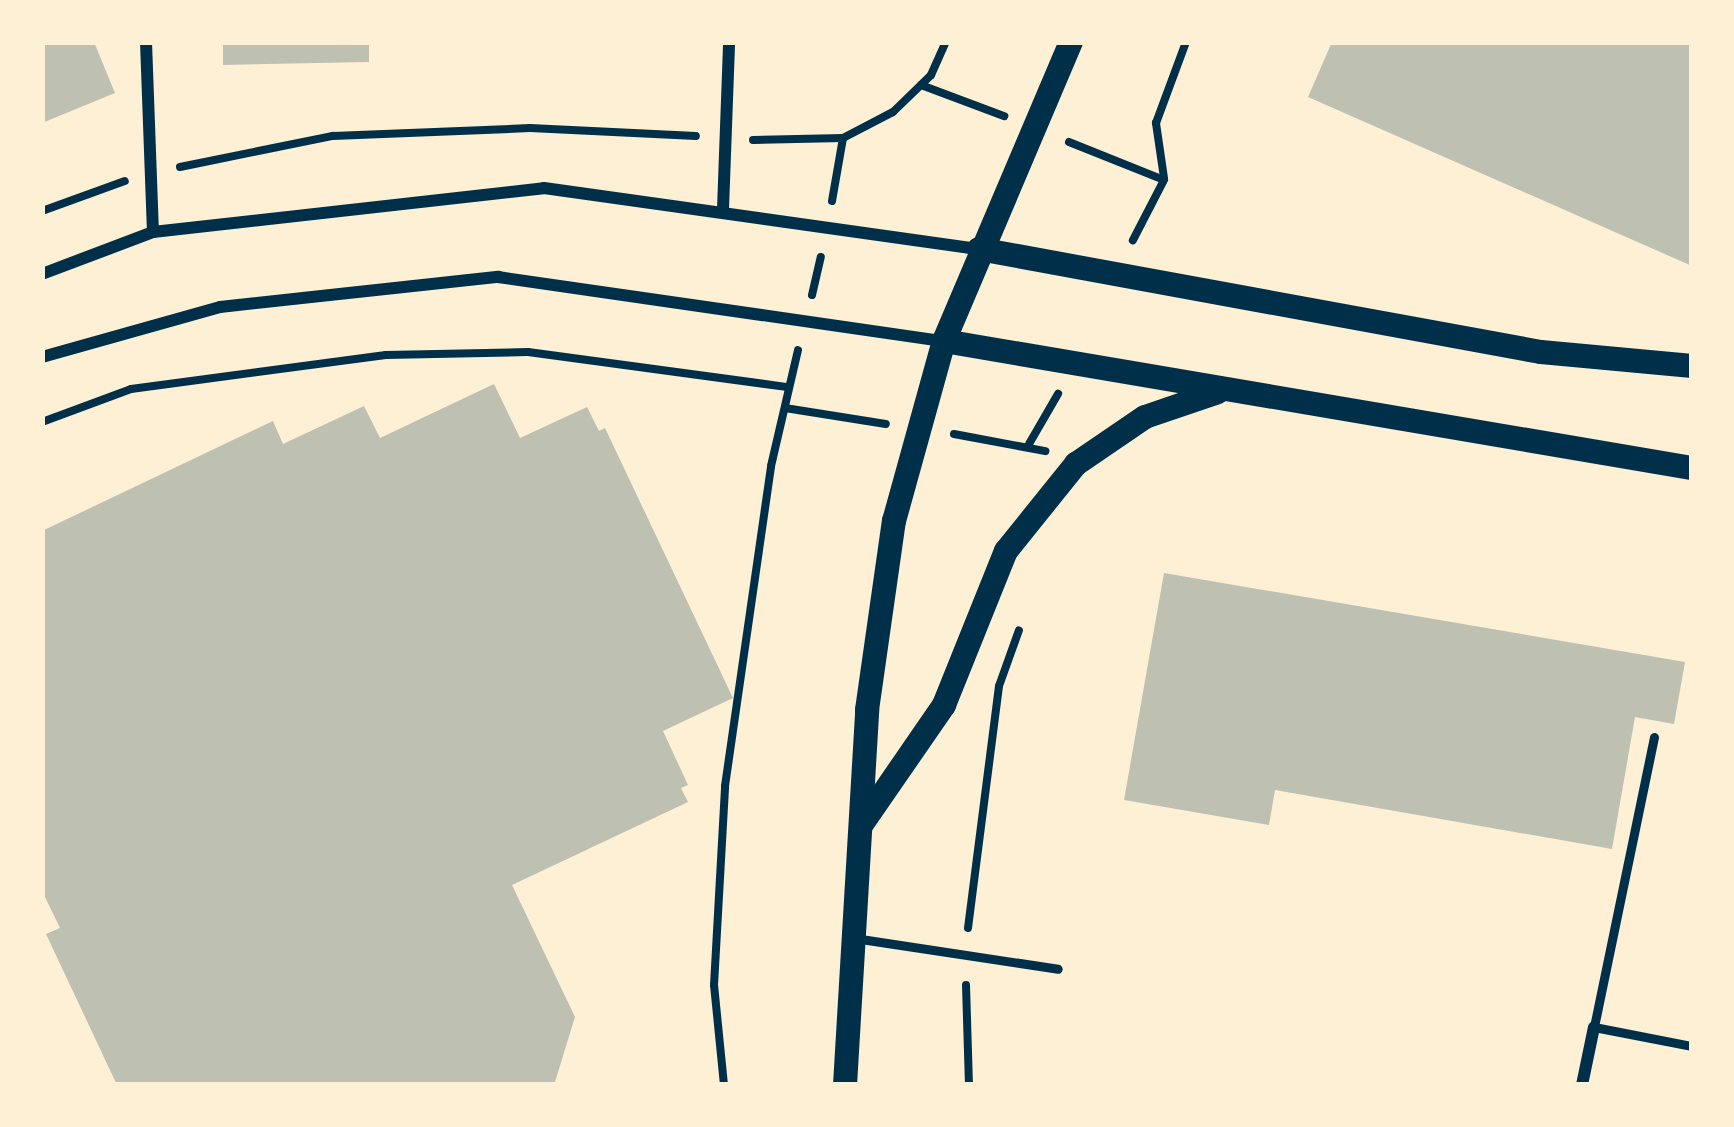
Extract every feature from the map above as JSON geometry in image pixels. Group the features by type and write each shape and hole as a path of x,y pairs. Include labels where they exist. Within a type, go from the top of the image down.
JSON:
{"main road":[{"path":"845,1085 867,710 894,521 944,341 1071,42"},
{"path":"980,249 1541,352 1692,366"},
{"path":"944,341 1692,468"},
{"path":"860,826 944,705 1006,551 1076,464 1145,416 1224,390"}],"street":[{"path":"146,42 146,174 152,232"},
{"path":"723,209 730,140 729,42"},
{"path":"42,274 152,232 544,188 828,223 980,249"},
{"path":"42,357 220,307 498,277 807,317 944,341"},
{"path":"1582,1085 1594,1027"}],"lane":[{"path":"1654,737 1594,1027 1692,1046"},
{"path":"854,938 1058,969"}],"path":[{"path":"42,211 146,174 333,136 530,128 730,140 843,138 893,112 931,75 946,42"},
{"path":"1164,180 1156,123 1186,42"},
{"path":"724,1085 714,985 725,786 788,387 828,223 843,138"},
{"path":"42,422 131,389 386,355 528,352 788,387"}],"building":[{"path":"94,42 115,93 42,123 42,45"},
{"path":"223,42 369,42 369,62 223,65"},
{"path":"1332,42 1692,42 1692,266 1308,97"},
{"path":"494,384 520,438 587,407 599,431 605,428 733,698 663,731 688,785 681,788 688,802 512,885 575,1017 554,1085 117,1085 46,934 60,928 42,891 42,531 273,421 283,444 364,406 380,438"},
{"path":"1164,573 1685,662 1674,724 1635,717 1612,849 1275,790 1269,825 1124,800"}]}
